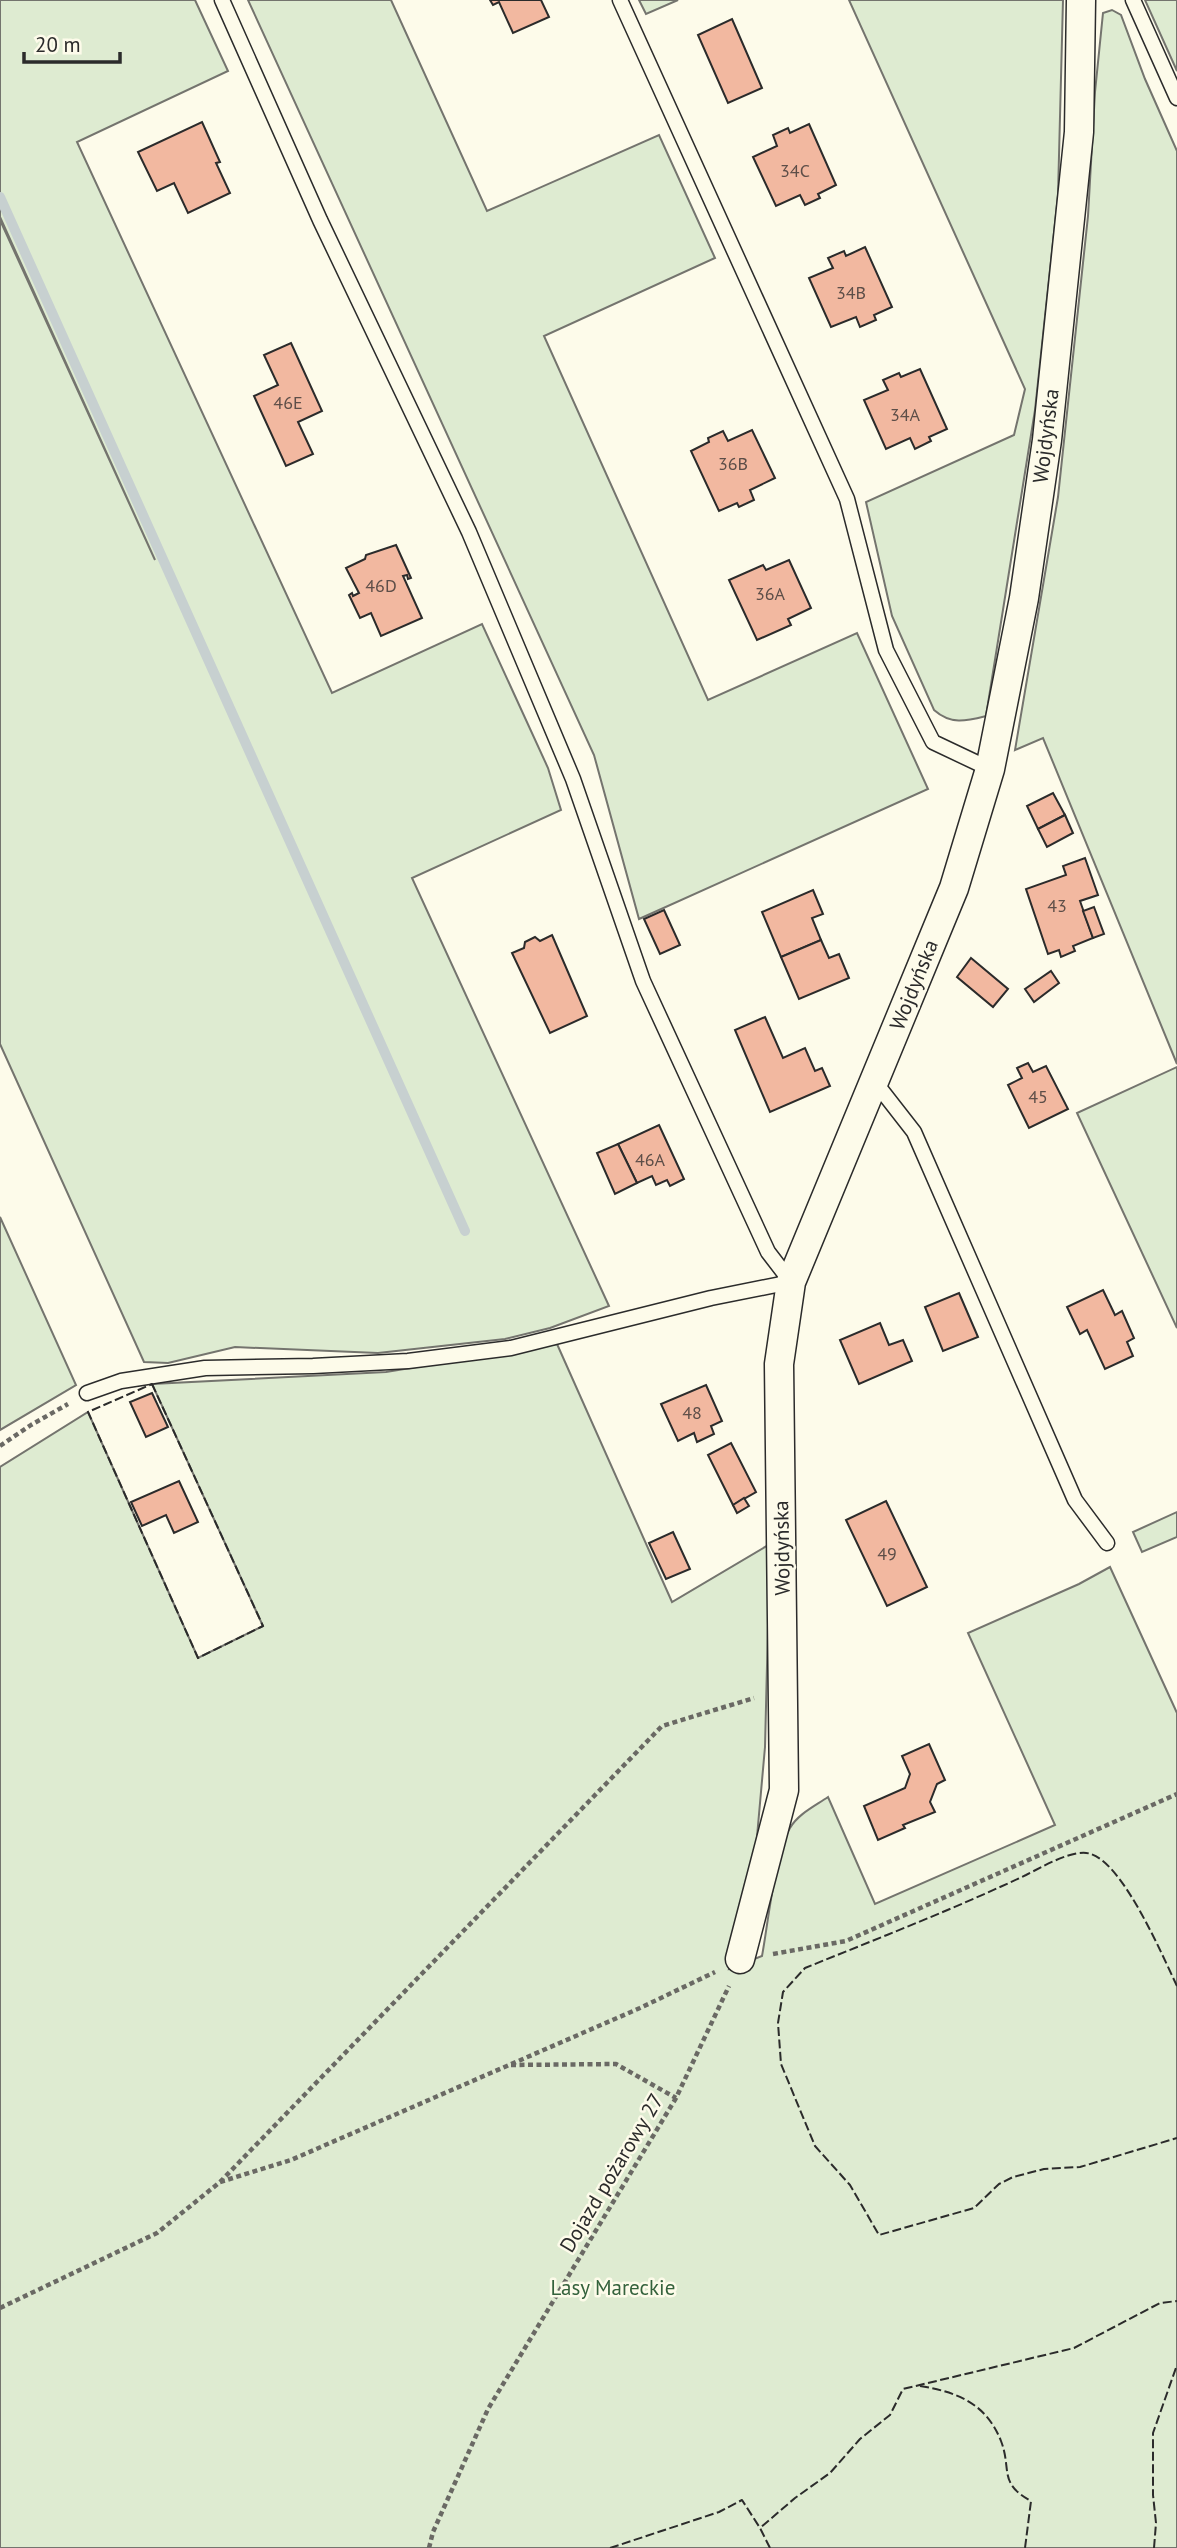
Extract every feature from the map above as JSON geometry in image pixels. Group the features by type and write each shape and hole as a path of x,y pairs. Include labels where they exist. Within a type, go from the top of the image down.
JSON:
{"street":[{"name":"Wojdyńska","path":"740,1959 784,1790 779,1364 790,1282 954,888 990,768 1024,598 1047,440 1079,132 1081,0"}],"lane":[{"path":"88,1393 121,1381 205,1368 408,1361 511,1348 711,1298 790,1282 768,1252 643,981 573,779 469,532 320,220 222,0"},
{"path":"620,0 847,499 886,650 933,743 990,768"},
{"path":"1133,0 1177,98"},
{"path":"875,1082 914,1132 1075,1500 1107,1542"}],"path":[{"path":"0,1446 88,1393"},
{"path":"0,2308 158,2233 220,2182 662,1726 784,1689"},
{"path":"220,2182 291,2160 640,2008 740,1959 846,1941 1177,1794"},
{"name":"Dojazd pożarowy 27","path":"429,2548 433,2532 488,2409 676,2098 740,1959"},
{"path":"508,2065 616,2064 676,2098"}],"green space":[{"path":"0,0 195,0 228,71 77,142 332,693 482,624 548,768 561,810 412,878 609,1306 550,1328 505,1339 378,1353 235,1347 168,1363 144,1362 0,1044 0,220 155,560 0,217"},
{"path":"248,0 391,0 487,211 659,135 715,258 544,336 708,700 857,633 928,789 639,919 594,755"},
{"path":"639,0 678,0 646,14"},
{"path":"849,0 1063,0 1058,195 1035,410 986,716 972,719 953,720 934,710 892,616 866,502 1014,435 1025,389"},
{"path":"1145,0 1177,0 1177,71"},
{"path":"1112,10 1121,15 1145,79 1177,151 1177,1064 1043,738 1015,750 1058,497 1088,216 1095,92 1103,13"},
{"path":"1177,1067 1177,1328 1077,1113"},
{"path":"0,1217 76,1385 0,1430"},
{"name":"Lasy Mareckie","path":"557,1344 672,1602 770,1544 765,1747 756,1848 743,1893 729,1969 762,1956 776,1871 785,1839 797,1819 828,1797 875,1904 1055,1825 968,1633 1079,1584 1110,1567 1177,1713 1177,2548 0,2548 0,1467 88,1412 198,1658 263,1626 152,1384 386,1372"},
{"path":"1177,1512 1177,1537 1142,1552 1133,1532"}],"building":[{"path":"490,0 541,0 549,17 513,33 499,2 493,5"},
{"path":"732,19 762,88 728,103 698,35"},
{"path":"202,122 230,193 188,213 174,183 157,191 138,152"},
{"path":"809,124 836,185 818,194 820,198 805,205 800,195 776,206 753,157 777,146 773,135 788,128 790,133"},
{"path":"865,247 892,307 874,315 876,320 860,327 856,317 831,327 809,278 833,268 828,258 844,251 846,256"},
{"path":"291,343 322,411 298,422 313,454 286,466 254,396 278,385 264,355"},
{"path":"920,369 947,429 929,437 931,441 915,449 910,438 886,449 864,400 888,390 883,380 899,373 901,377"},
{"path":"752,430 775,478 750,490 754,500 739,507 737,503 719,511 691,451 723,431 728,441"},
{"path":"396,545 411,578 403,576 422,618 381,636 371,613 360,618 349,595 359,593 346,568 365,559 366,555"},
{"path":"789,560 811,608 788,619 791,625 757,640 729,580 763,565 766,570"},
{"path":"1053,793 1065,815 1038,829 1027,806"},
{"path":"1065,815 1073,833 1047,847 1038,829"},
{"path":"1085,858 1098,895 1080,901 1093,938 1073,946 1075,951 1061,957 1059,950 1048,954 1026,889 1066,875 1063,866"},
{"path":"813,890 823,914 812,918 821,940 781,957 762,912"},
{"path":"1094,907 1104,934 1093,938 1083,911"},
{"path":"664,910 680,945 660,954 644,919"},
{"path":"552,935 587,1016 550,1033 512,953 524,948 525,942 535,937 540,941"},
{"path":"821,940 829,958 839,954 849,978 799,999 781,957"},
{"path":"971,958 1008,989 993,1007 957,977"},
{"path":"1051,971 1059,983 1034,1002 1025,989"},
{"path":"765,1017 783,1058 805,1048 815,1071 822,1068 830,1086 770,1112 735,1030"},
{"path":"1028,1063 1033,1072 1046,1066 1068,1109 1029,1128 1008,1085 1022,1078 1017,1068"},
{"path":"659,1125 684,1179 670,1186 667,1180 656,1185 652,1176 637,1183 618,1144"},
{"path":"618,1144 637,1183 615,1194 597,1153"},
{"path":"1103,1290 1115,1315 1122,1311 1134,1338 1127,1342 1133,1356 1105,1369 1087,1330 1080,1334 1067,1307"},
{"path":"959,1293 978,1337 943,1351 925,1307"},
{"path":"880,1323 889,1345 903,1340 912,1361 859,1384 840,1340"},
{"path":"706,1385 722,1421 711,1426 714,1434 697,1442 694,1433 678,1441 661,1404"},
{"path":"152,1393 168,1427 146,1437 130,1402"},
{"path":"731,1443 756,1492 733,1505 708,1455"},
{"path":"179,1481 198,1522 174,1533 166,1515 142,1526 131,1502"},
{"path":"744,1498 749,1506 737,1513 733,1505"},
{"path":"886,1501 927,1587 887,1606 846,1520"},
{"path":"673,1532 690,1569 666,1579 649,1543"},
{"path":"929,1744 945,1780 937,1784 930,1802 935,1812 903,1825 905,1828 878,1840 864,1806 905,1788 910,1774 902,1756"}],"waterway":[{"path":"0,197 465,1231"}],"fence":[{"path":"152,1384 263,1626 198,1658 88,1412 152,1384"},
{"path":"1177,1986 1129,1892 1104,1862 1084,1853 1058,1859 972,1900 805,1968 783,1992 778,2023 781,2064 815,2146 850,2185 879,2235 974,2208 999,2184 1013,2177 1044,2169 1080,2167 1177,2138"},
{"path":"770,2548 760,2528 830,2473 860,2439 890,2415 903,2389 1074,2348 1160,2303 1177,2301"},
{"path":"1154,2548 1156,2523 1153,2433 1177,2365"},
{"path":"920,2386 946,2392 969,2402 979,2408 995,2428 1004,2451 1010,2482 1031,2501 1025,2548"},
{"path":"610,2548 719,2512 742,2500 760,2528"}]}
